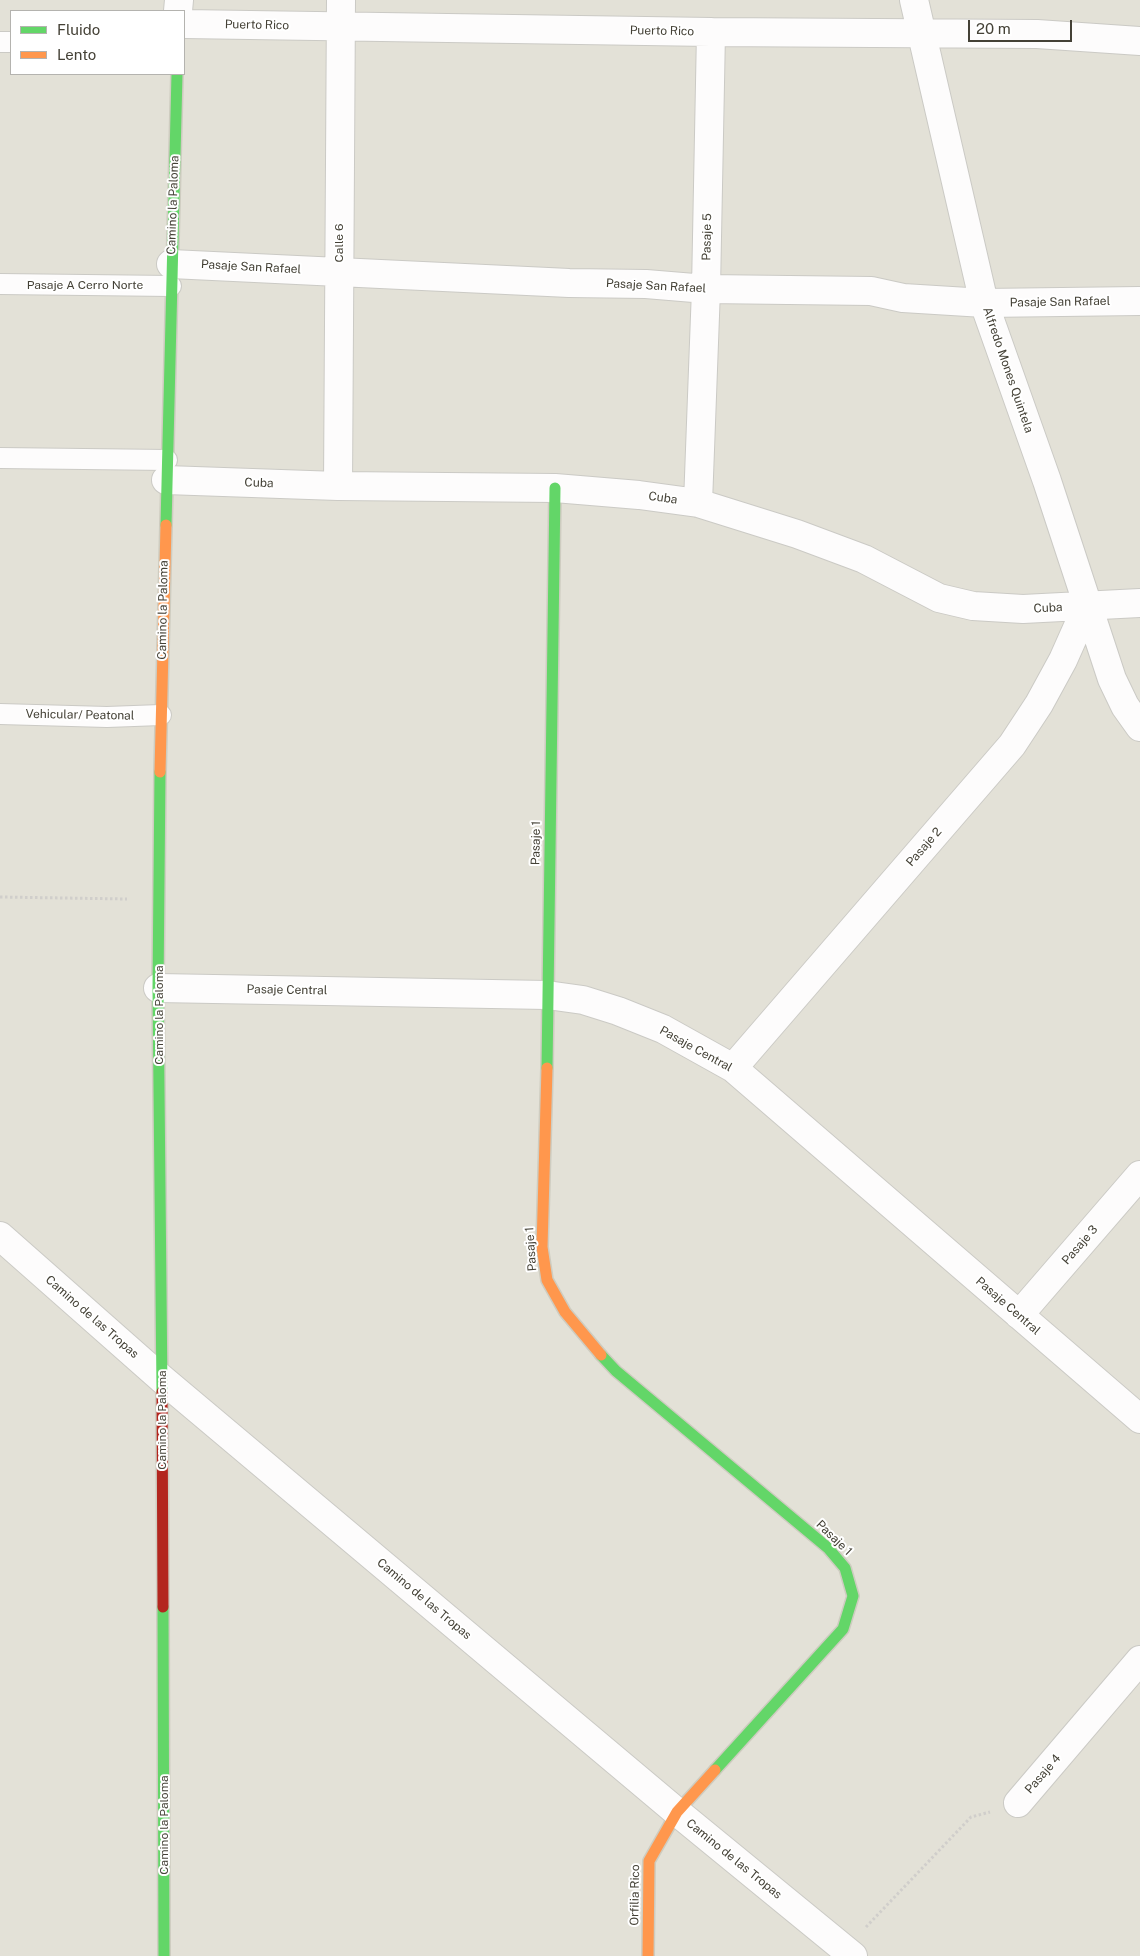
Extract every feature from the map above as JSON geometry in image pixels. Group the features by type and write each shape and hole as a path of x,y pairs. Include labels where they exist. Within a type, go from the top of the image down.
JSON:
{"street":[{"name":"Alfredo Mones Quintela","path":"914,0 984,303 1047,481 1112,679 1125,706 1140,727"},
{"name":"Puerto Rico","path":"185,24 341,13 711,32 1037,34 1140,41"},
{"name":"Calle 6","path":"338,486 341,13"},
{"name":"Pasaje 5","path":"698,503 706,289 711,32"},
{"name":"Camino la Paloma","path":"164,1956 162,1379 158,988 161,715 177,75"},
{"name":"Pasaje San Rafael","path":"171,275 339,271 569,283 646,284 706,289 871,291 903,298 984,303 1140,301"},
{"name":"Cuba","path":"167,470 338,486 555,488 639,495 698,503 797,534 864,560 939,598 973,606 1023,609 1140,603"},
{"name":"Pasaje 1","path":"555,488 547,1054 542,1247 547,1280 574,1324 616,1372 828,1548 845,1568 853,1596 843,1629 677,1812"},
{"name":"Pasaje 2","path":"733,1068 1012,745 1040,704 1063,660 1087,606"},
{"name":"Pasaje Central","path":"158,988 547,995 583,1000 618,1011 663,1029 733,1068 1140,1419"},
{"name":"Pasaje 3","path":"1019,1315 1140,1175"},
{"name":"Camino de las Tropas","path":"0,1236 162,1379 677,1812 849,1953"},
{"name":"Pasaje 4","path":"1018,1803 1140,1660"},
{"name":"Orfilia Rico","path":"648,1956 649,1861 677,1812"}],"lane":[{"name":"Pasaje A Cerro Norte","path":"0,284 171,275"},
{"path":"0,458 167,470"},
{"name":"Vehicular/ Peatonal","path":"0,714 108,717 161,715"}],"path":[{"path":"0,897 160,900"},
{"name":"Pasaje 4","path":"849,1953 970,1817 1018,1803"}],"shaded area":[{"path":"0,0 1140,0 1140,1956 0,1956"}],"traffic: fast":[{"path":"166,525 177,75"},
{"path":"547,1068 555,488"},
{"path":"160,772 158,988 162,1392"},
{"path":"601,1355 616,1371 828,1548 845,1568 853,1596 843,1629 715,1770"},
{"path":"163,1607 164,1956"}],"traffic: slow":[{"path":"160,772 166,525"},
{"path":"547,1068 542,1247 547,1280 565,1312 601,1355"},
{"path":"648,1956 649,1861 677,1812 715,1770"}],"traffic: jam":[{"path":"162,1392 163,1607"}]}
